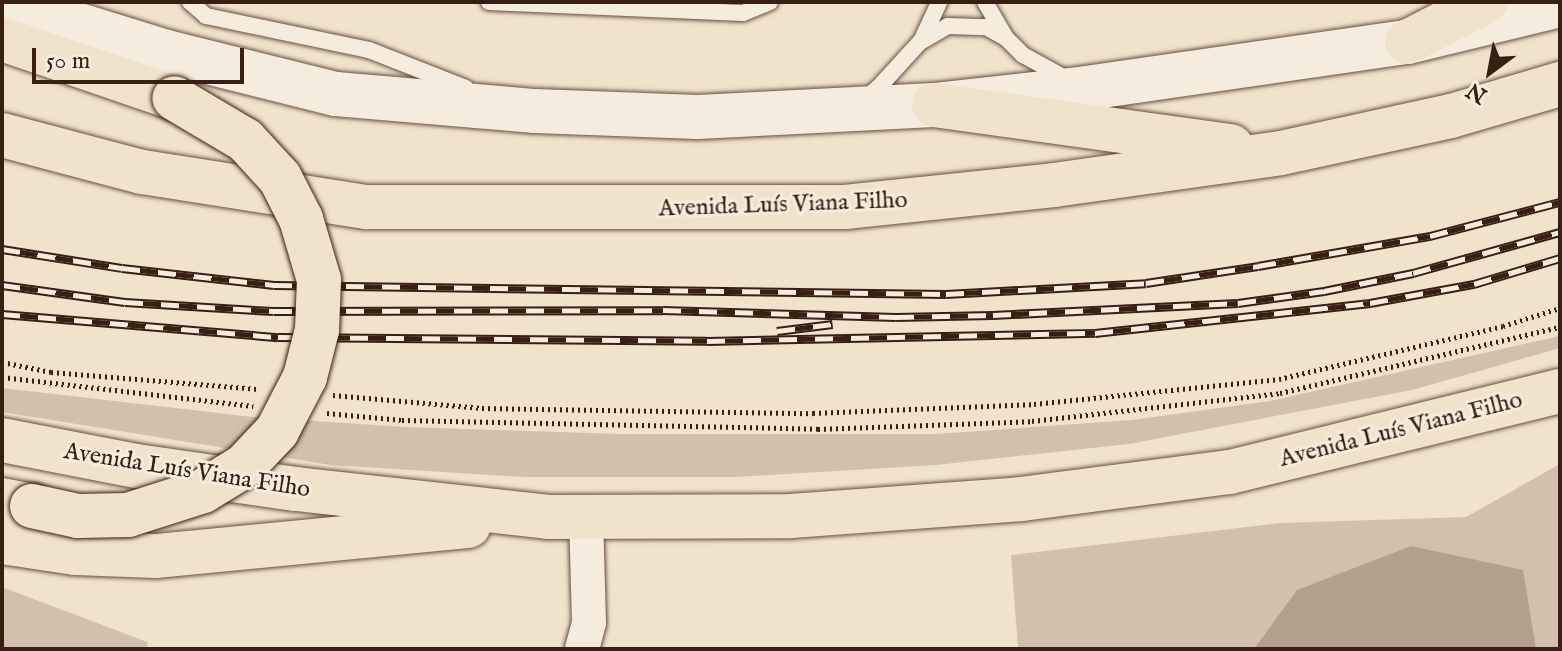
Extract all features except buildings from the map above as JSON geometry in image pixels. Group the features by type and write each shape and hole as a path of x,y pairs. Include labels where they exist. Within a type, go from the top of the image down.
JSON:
{"main road":[{"path":"5,2 167,52 336,94 535,111 698,117 934,105 1087,88 1407,42 1560,5"},
{"path":"1407,42 1485,2"},
{"path":"2,39 124,84"},
{"path":"2,58 174,98 245,140 280,178 301,219 319,280 317,330 305,377 277,431 244,466 203,491 128,515 78,516 17,503"},
{"name":"Avenida Luís Viana Filho","path":"2,135 142,172 366,207 845,207 1054,185 1281,153 1451,116 1560,84"},
{"path":"934,105 1281,153"},
{"name":"Avenida Luís Viana Filho","path":"2,440 136,466 237,481 567,517 791,516 1021,499 1215,474 1560,391"},
{"path":"2,542 75,553 156,556 567,517"}],"street":[{"path":"567,517 589,623 582,649"}],"lane":[{"path":"190,2 206,16 369,50 431,76 535,111"},
{"path":"489,2 743,13 770,2"},
{"path":"849,110 878,88 920,42 939,2"},
{"path":"985,2 1006,38 1023,55 1087,88"},
{"path":"920,42 948,26 967,24 986,27 1006,38"}],"path":[{"path":"322,395 482,408 813,413 1034,404 1279,379 1503,326 1560,308"},
{"path":"324,412 402,420 818,429 1032,421 1280,393 1560,327"},
{"path":"2,362 51,372 274,391"},
{"path":"2,377 261,406"}],"shaded area":[{"path":"1560,336 1560,348 1412,390 1129,444 936,465 737,477 522,477 331,465 2,412 2,388 253,417 406,427 619,434 936,434 1132,420 1270,401"},
{"path":"1560,464 1560,649 1018,649 1011,555 1281,523 1466,517"},
{"path":"1411,546 1523,570 1536,649 1254,649 1297,590"},
{"path":"2,587 147,642 148,649 2,649"}],"railway":[{"path":"2,249 122,268 274,285 946,294 1146,283 1430,236 1560,202"},
{"path":"2,285 125,302 274,311 663,310 896,317 993,315 1238,303 1324,291 1413,273 1560,232"},
{"path":"2,314 278,337 707,341 1095,333 1370,303 1474,284 1560,258"},
{"path":"777,331 833,324"}]}
